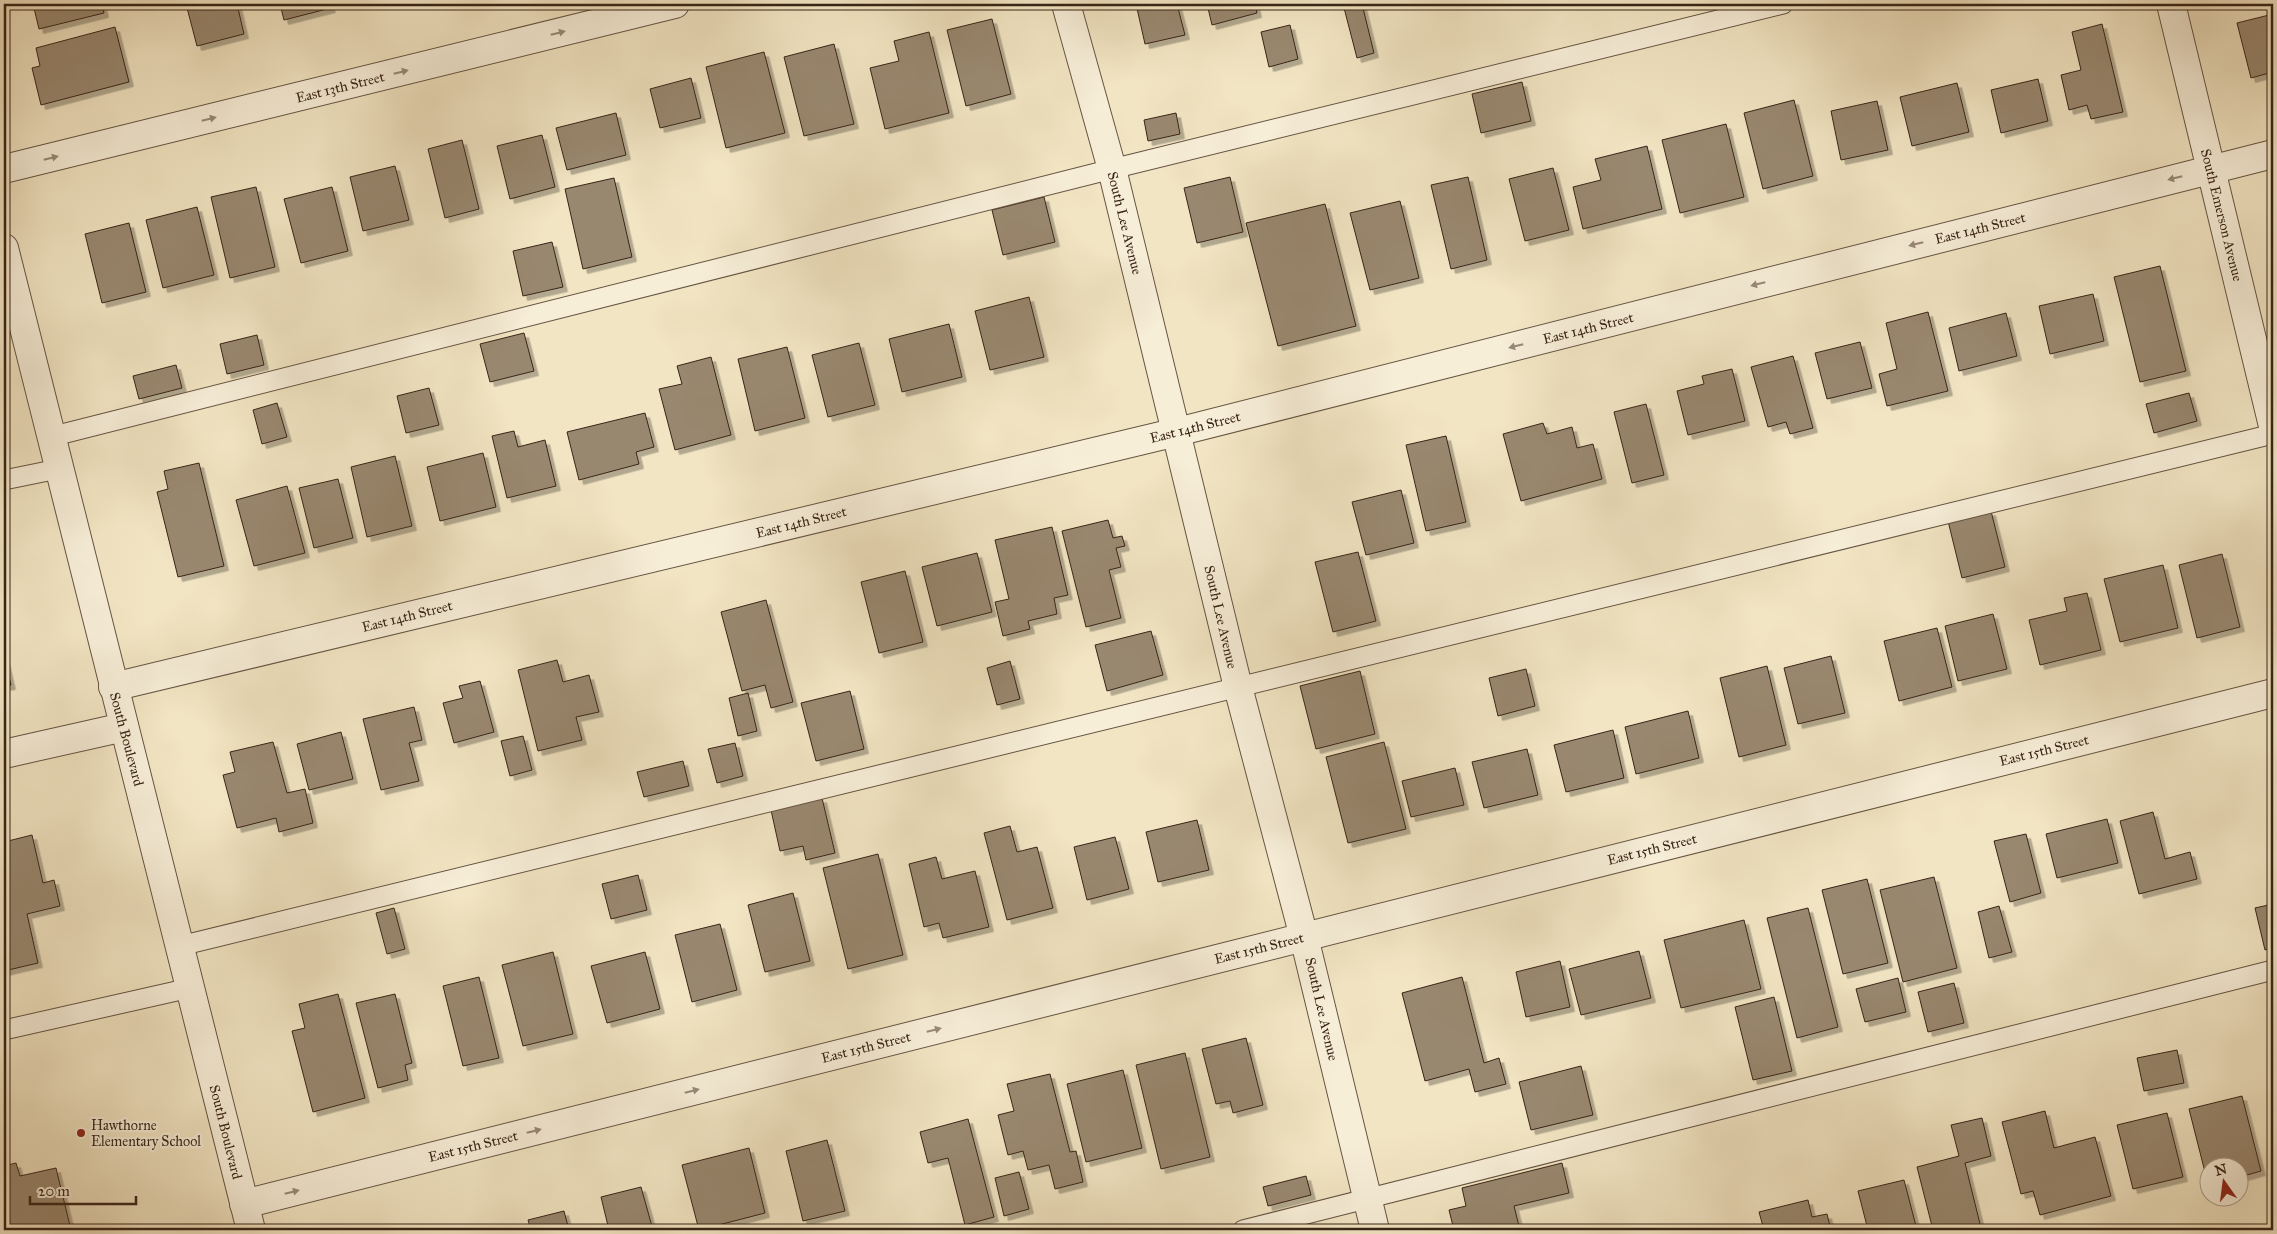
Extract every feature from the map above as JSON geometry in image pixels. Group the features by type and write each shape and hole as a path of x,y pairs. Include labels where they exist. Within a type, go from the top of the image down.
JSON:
{"street":[{"name":"East 13th Street","path":"4,169 676,4"},
{"name":"South Lee Avenue","path":"1066,4 1112,169 1238,687 1304,937 1375,1230"},
{"name":"South Emerson Avenue","path":"2172,4 2273,426"},
{"name":"East 14th Street","path":"113,687 1177,432 2273,154"},
{"name":"South Boulevard","path":"4,248 58,469 251,1230"},
{"name":"East 15th Street","path":"244,1204 2273,693"},
{"path":"4,754 124,726"}],"lane":[{"path":"50,437 1112,169 1783,4"},
{"path":"180,946 2273,434"},
{"path":"4,480 58,469"},
{"path":"1243,1230 2273,970"},
{"path":"4,1030 190,988"}],"building":[{"path":"33,4 102,4 104,13 39,29"},
{"path":"186,4 237,4 244,34 197,46"},
{"path":"280,4 330,4 331,8 284,20"},
{"path":"1136,4 1177,4 1185,35 1145,44"},
{"path":"1207,4 1255,4 1257,13 1212,25"},
{"path":"1343,4 1362,4 1374,53 1357,58"},
{"path":"2273,14 2273,72 2251,78 2237,23"},
{"path":"992,19 1011,94 966,106 947,30"},
{"path":"2102,24 2123,112 2091,119 2087,105 2069,110 2061,75 2081,70 2072,32"},
{"path":"1290,25 1298,59 1269,67 1261,32"},
{"path":"115,27 129,82 41,105 32,68 40,66 36,48"},
{"path":"929,32 949,113 885,129 870,68 899,61 894,41"},
{"path":"834,44 854,124 804,136 784,57"},
{"path":"764,52 785,133 726,148 706,67"},
{"path":"691,78 701,118 660,128 650,89"},
{"path":"2038,79 2048,121 2001,133 1991,90"},
{"path":"1522,82 1531,121 1481,133 1472,94"},
{"path":"1957,83 1969,132 1912,146 1900,97"},
{"path":"1794,100 1813,176 1763,189 1744,113"},
{"path":"1877,101 1888,150 1841,160 1831,111"},
{"path":"616,113 626,155 567,170 556,128"},
{"path":"1176,113 1180,134 1148,141 1144,120"},
{"path":"1726,124 1744,197 1680,213 1662,140"},
{"path":"542,135 555,187 510,199 497,146"},
{"path":"462,140 479,209 445,218 428,149"},
{"path":"1647,146 1662,209 1583,229 1573,187 1601,180 1595,159"},
{"path":"395,166 409,220 363,231 350,177"},
{"path":"1553,168 1569,230 1525,241 1509,179"},
{"path":"1230,177 1243,232 1197,243 1184,188"},
{"path":"1468,177 1487,260 1451,269 1431,185"},
{"path":"614,178 632,257 583,269 565,189"},
{"path":"256,187 275,267 230,278 211,197"},
{"path":"332,187 348,251 301,263 284,199"},
{"path":"1044,197 1055,242 1003,255 992,210"},
{"path":"1400,201 1419,278 1370,290 1350,213"},
{"path":"1325,204 1356,326 1278,346 1246,223"},
{"path":"197,207 214,275 163,288 146,220"},
{"path":"129,223 146,292 102,303 85,234"},
{"path":"552,242 563,287 523,296 513,251"},
{"path":"2160,266 2186,371 2140,382 2114,277"},
{"path":"2093,294 2104,341 2050,354 2039,306"},
{"path":"1029,297 1044,357 990,370 975,311"},
{"path":"1928,312 1948,391 1887,406 1879,374 1897,369 1886,323"},
{"path":"2006,313 2017,356 1959,371 1949,328"},
{"path":"949,324 962,377 902,392 889,339"},
{"path":"524,333 534,371 490,382 480,344"},
{"path":"257,335 264,365 227,374 220,344"},
{"path":"1860,342 1872,388 1827,399 1815,353"},
{"path":"859,343 875,405 828,417 812,355"},
{"path":"787,347 805,418 755,431 738,359"},
{"path":"1793,356 1813,428 1790,434 1786,422 1768,427 1751,367"},
{"path":"711,357 731,435 675,450 659,389 682,384 677,366"},
{"path":"176,365 182,388 139,399 133,376"},
{"path":"1732,369 1745,421 1688,435 1677,391 1704,384 1702,376"},
{"path":"429,388 439,425 406,433 397,396"},
{"path":"2189,393 2197,421 2154,433 2146,404"},
{"path":"277,403 287,437 262,444 253,410"},
{"path":"1646,404 1664,475 1632,483 1614,412"},
{"path":"645,413 654,447 636,452 639,464 579,480 567,432"},
{"path":"1543,423 1547,434 1572,427 1577,448 1593,444 1602,479 1521,501 1503,434"},
{"path":"514,431 518,447 545,440 556,486 507,498 492,436"},
{"path":"1446,436 1466,522 1426,531 1406,445"},
{"path":"483,453 496,507 440,521 427,467"},
{"path":"395,456 412,526 367,537 351,467"},
{"path":"199,463 224,566 178,577 157,492 168,489 164,471"},
{"path":"338,479 353,538 314,548 299,488"},
{"path":"287,486 305,553 254,566 236,500"},
{"path":"1401,490 1414,543 1366,555 1352,502"},
{"path":"1991,511 2005,567 1962,578 1948,521"},
{"path":"1108,520 1113,538 1122,536 1125,546 1116,548 1121,567 1109,570 1121,618 1086,627 1062,531"},
{"path":"1052,527 1068,595 1054,598 1057,614 1028,621 1030,629 1003,636 995,602 1009,599 995,540"},
{"path":"1358,552 1376,621 1333,632 1315,562"},
{"path":"977,553 992,612 937,626 922,567"},
{"path":"2222,554 2240,627 2197,638 2179,565"},
{"path":"2163,565 2178,628 2120,642 2104,579"},
{"path":"905,571 923,642 879,653 861,582"},
{"path":"2087,593 2101,650 2040,665 2029,620 2067,611 2064,598"},
{"path":"766,600 793,702 771,708 765,685 742,691 721,612"},
{"path":"1993,614 2007,669 1958,681 1945,626"},
{"path":"1937,628 1952,687 1899,701 1884,641"},
{"path":"1151,631 1163,675 1107,691 1095,645"},
{"path":"4,655 11,685 4,686"},
{"path":"1831,656 1845,713 1798,724 1784,668"},
{"path":"557,660 563,682 589,675 599,712 576,717 582,740 538,751 518,670"},
{"path":"1010,661 1020,699 997,705 987,668"},
{"path":"1767,666 1786,745 1739,757 1720,678"},
{"path":"1526,669 1535,706 1498,716 1489,678"},
{"path":"1360,671 1375,734 1316,749 1300,686"},
{"path":"480,681 494,732 454,743 443,703 463,698 459,686"},
{"path":"850,691 864,749 816,761 801,703"},
{"path":"748,693 757,731 738,736 729,698"},
{"path":"414,707 422,740 409,743 419,781 381,790 363,719"},
{"path":"1688,711 1699,758 1636,774 1625,727"},
{"path":"1613,730 1624,778 1566,792 1554,745"},
{"path":"341,732 353,779 309,790 297,744"},
{"path":"523,736 532,770 510,776 501,741"},
{"path":"273,742 287,793 305,789 313,823 279,832 276,818 237,828 223,775 235,772 230,752"},
{"path":"1384,742 1406,829 1348,843 1326,757"},
{"path":"735,743 743,776 717,783 708,749"},
{"path":"1527,749 1538,795 1484,808 1472,762"},
{"path":"683,761 689,786 644,797 637,772"},
{"path":"1455,768 1464,805 1411,817 1402,781"},
{"path":"822,798 835,853 806,860 803,846 780,851 771,810"},
{"path":"2153,812 2165,859 2190,852 2197,879 2139,894 2120,821"},
{"path":"2107,819 2118,863 2057,878 2046,834"},
{"path":"1197,820 1209,870 1158,882 1146,832"},
{"path":"1010,826 1017,852 1037,847 1053,908 1007,920 984,833"},
{"path":"2026,834 2041,893 2010,902 1994,841"},
{"path":"32,835 43,883 54,880 60,906 27,914 38,963 4,971 4,842"},
{"path":"1115,837 1129,889 1087,900 1074,847"},
{"path":"878,854 903,955 848,969 823,868"},
{"path":"936,857 942,879 975,871 989,927 943,938 939,923 924,927 909,864"},
{"path":"638,875 647,910 611,919 602,884"},
{"path":"1934,877 1957,968 1903,982 1880,890"},
{"path":"1867,879 1888,963 1843,974 1822,890"},
{"path":"793,893 810,961 765,972 748,905"},
{"path":"2273,904 2273,947 2265,950 2255,908"},
{"path":"1999,906 2012,952 1989,958 1978,912"},
{"path":"394,908 405,949 387,954 376,913"},
{"path":"1808,908 1838,1027 1797,1038 1767,918"},
{"path":"1744,920 1761,989 1681,1008 1664,940"},
{"path":"720,924 737,990 692,1002 675,935"},
{"path":"1639,951 1651,998 1581,1015 1569,969"},
{"path":"553,952 573,1034 523,1046 502,965"},
{"path":"645,952 660,1009 607,1023 591,966"},
{"path":"1560,961 1570,1007 1526,1017 1516,972"},
{"path":"479,977 499,1058 463,1066 443,986"},
{"path":"1462,977 1484,1063 1499,1058 1506,1084 1475,1092 1469,1069 1425,1081 1402,993"},
{"path":"1898,978 1906,1012 1865,1022 1856,989"},
{"path":"1954,983 1964,1023 1928,1032 1918,992"},
{"path":"338,994 365,1098 313,1112 292,1031 305,1028 299,1004"},
{"path":"395,994 412,1063 405,1065 408,1080 378,1088 356,1003"},
{"path":"1774,997 1792,1071 1753,1080 1735,1007"},
{"path":"1246,1038 1263,1105 1233,1113 1230,1101 1216,1104 1202,1049"},
{"path":"2177,1050 2184,1083 2144,1091 2137,1058"},
{"path":"1185,1053 1210,1157 1161,1169 1136,1065"},
{"path":"1581,1066 1593,1115 1531,1130 1519,1082"},
{"path":"1123,1070 1142,1148 1086,1162 1067,1084"},
{"path":"1050,1074 1070,1152 1076,1151 1083,1182 1055,1189 1049,1165 1028,1170 1023,1151 1008,1155 998,1115 1014,1111 1007,1084"},
{"path":"2242,1096 2261,1171 2250,1174 2250,1156 2201,1156 2189,1109"},
{"path":"2045,1111 2054,1148 2095,1137 2111,1196 2040,1215 2033,1191 2021,1194 2002,1122"},
{"path":"2167,1113 2183,1177 2133,1189 2117,1125"},
{"path":"1982,1118 1991,1156 1965,1163 1981,1228 1973,1230 1933,1230 1917,1167 1959,1156 1951,1125"},
{"path":"968,1119 994,1217 965,1225 948,1158 928,1163 920,1132"},
{"path":"827,1140 845,1211 803,1221 786,1151"},
{"path":"749,1148 765,1213 699,1230 682,1165"},
{"path":"16,1163 20,1176 56,1168 71,1230 4,1230 4,1166"},
{"path":"1562,1163 1569,1193 1514,1206 1520,1230 1454,1230 1449,1210 1466,1206 1462,1188"},
{"path":"1019,1172 1029,1209 1004,1216 995,1178"},
{"path":"1306,1176 1311,1195 1268,1206 1263,1187"},
{"path":"1904,1180 1917,1230 1868,1230 1858,1191"},
{"path":"641,1187 653,1230 609,1230 601,1197"},
{"path":"1808,1200 1812,1217 1827,1214 1831,1230 1764,1230 1759,1212"},
{"path":"564,1211 569,1230 531,1230 528,1220"}],"place":[{"name":"Hawthorne Elementary School","path":"81,1133"}]}
